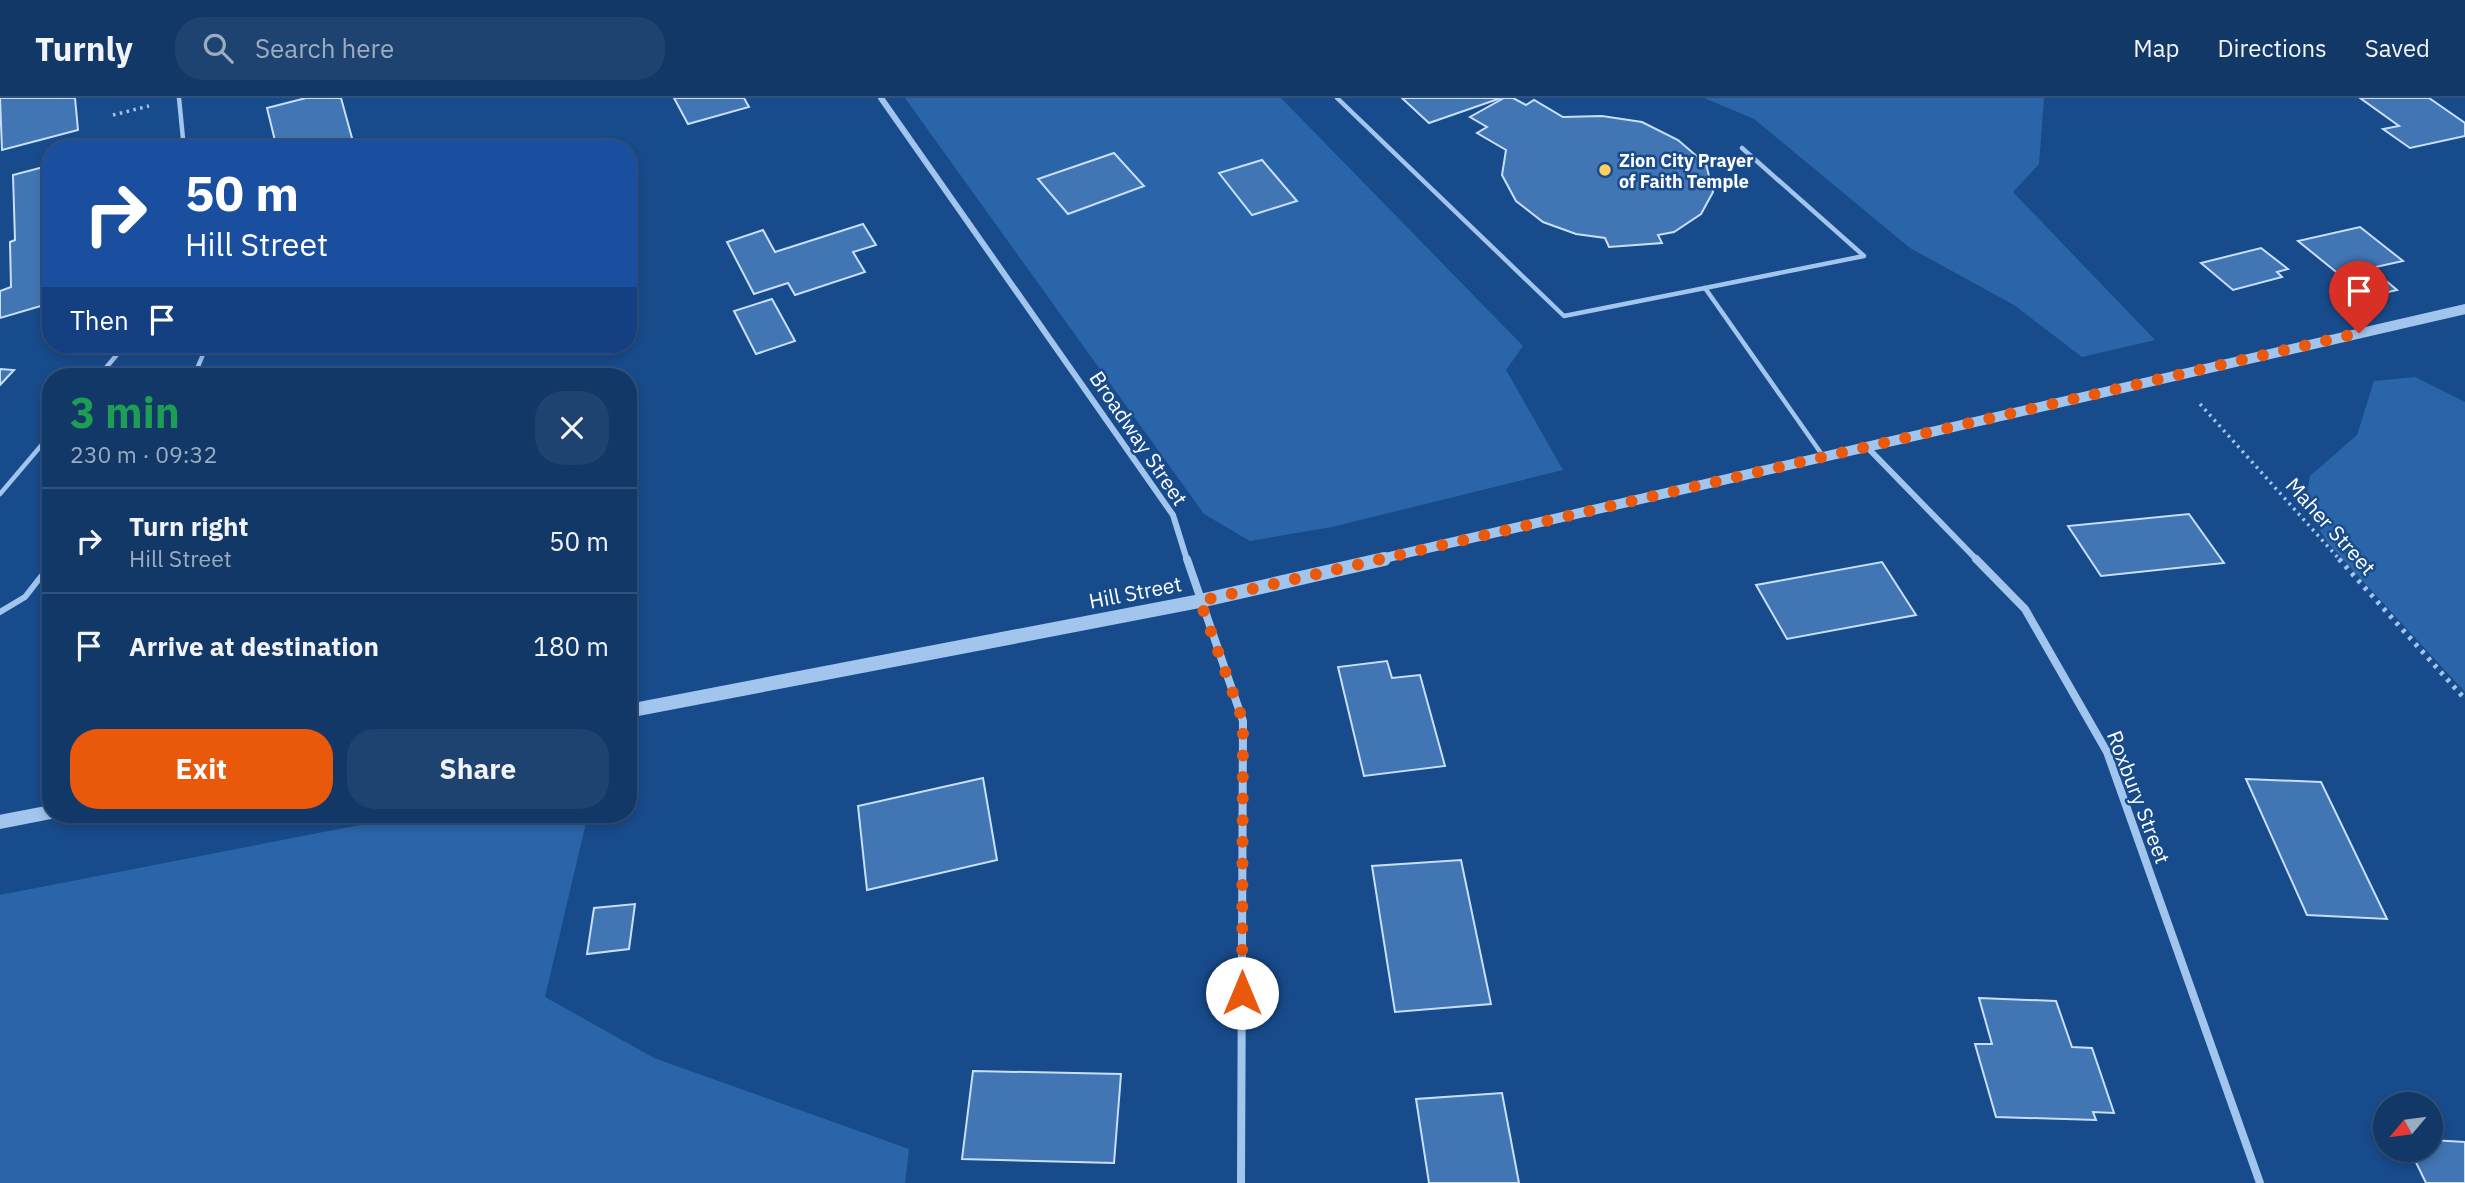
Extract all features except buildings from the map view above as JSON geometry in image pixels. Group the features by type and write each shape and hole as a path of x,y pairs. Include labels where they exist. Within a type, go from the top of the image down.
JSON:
{"street":[{"name":"Broadway Street","path":"881,98 1173,515 1200,601 1243,721 1241,1183"},
{"name":"Hill Street","path":"637,709 1200,601 2465,309"},
{"name":"Roxbury Street","path":"1866,446 2025,609 2107,752 2260,1183"},
{"path":"0,822 42,815"}],"lane":[{"path":"178,98 183,140"},
{"path":"1337,98 1564,316 1864,256 1742,148"},
{"path":"1704,288 1823,456"},
{"path":"106,368 117,354"},
{"path":"0,495 42,445"},
{"path":"0,612 25,597 42,575"}],"path":[{"path":"113,115 178,98"},
{"name":"Maher Street","path":"2174,375 2465,699"}],"shaded area":[{"path":"905,98 1281,98 1523,346 1506,370 1563,470 1332,527 1250,541 1204,514"},
{"path":"1704,98 2044,98 2039,164 2013,192 2155,340 2082,357 2014,305 1910,248 1754,119"},
{"path":"2415,377 2465,402 2465,692 2328,543 2305,507 2310,476 2357,435 2374,381"},
{"path":"370,823 586,823 545,997 654,1058 909,1149 905,1183 0,1183 0,895"}],"place":[{"name":"Zion City Prayer of Faith Temple","path":"1605,170"}],"route":[{"path":"1242,993 1243,721 1200,601 2359,333"}]}
